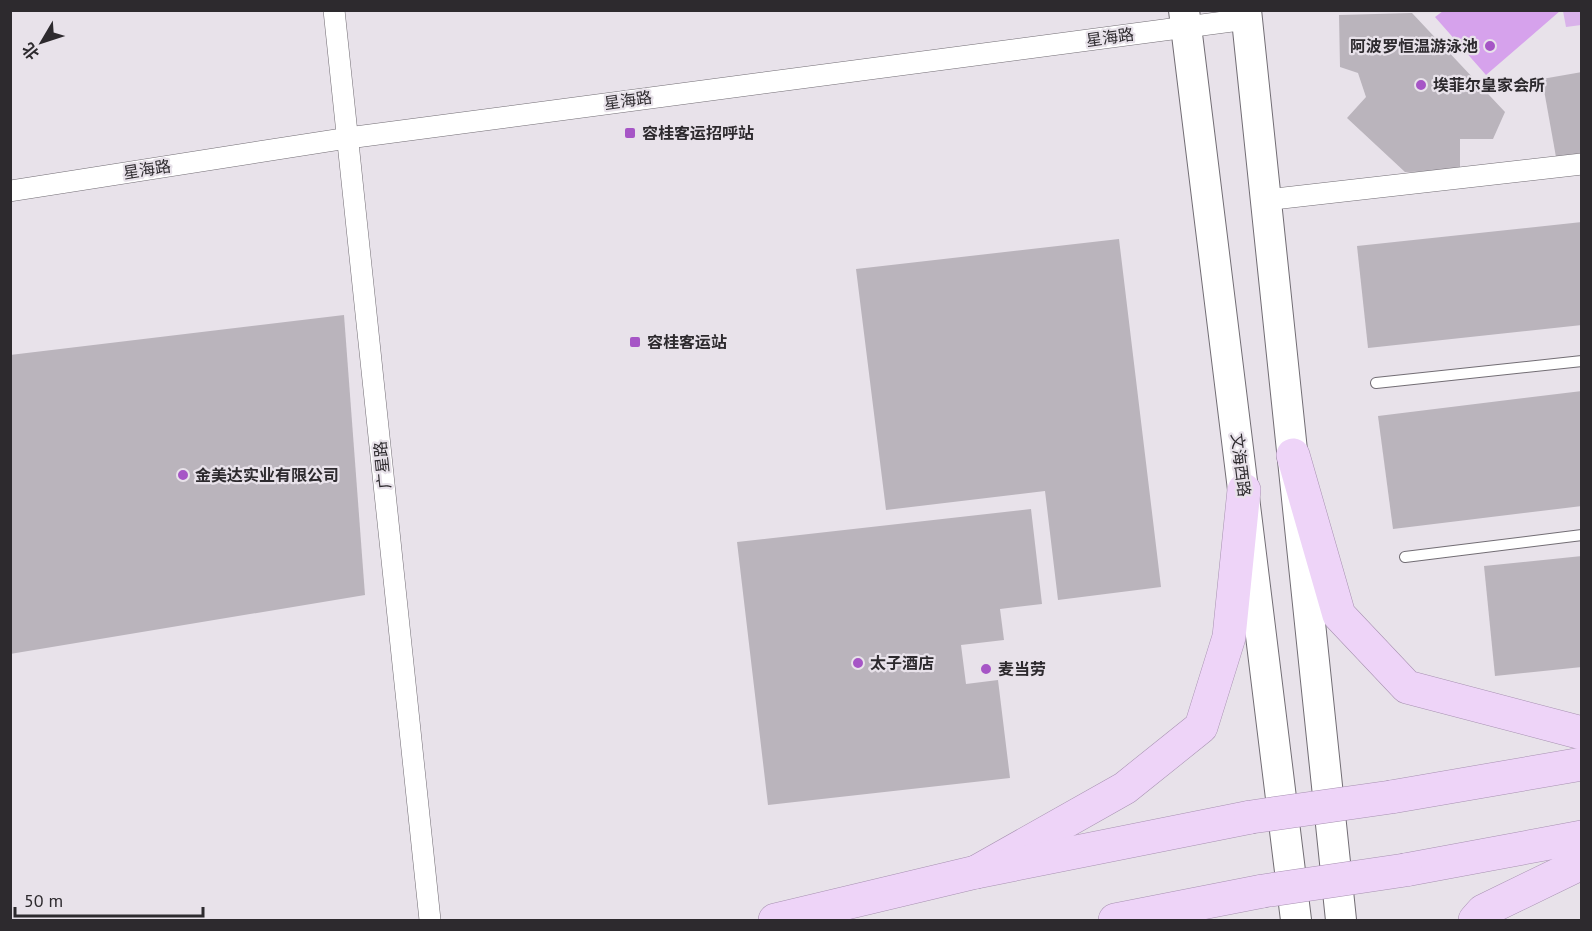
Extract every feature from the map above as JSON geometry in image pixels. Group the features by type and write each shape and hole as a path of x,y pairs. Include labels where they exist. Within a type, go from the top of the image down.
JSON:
{"highway":[{"path":"1293,454 1339,615 1407,687 1581,733"},
{"path":"976,872 1125,788 1201,727 1229,638 1244,490"},
{"path":"775,921 976,872 1251,817 1391,797 1581,764"},
{"path":"1115,921 1263,891 1405,870 1581,837"},
{"path":"1475,921 1483,911 1581,863"}],"main road":[{"path":"1246,15 1341,921"},
{"name":"文海西路","path":"1184,19 1296,921"}],"street":[{"name":"广星路","path":"334,10 430,921"},
{"name":"星海路","path":"10,191 348,138 1184,19 1246,15"},
{"path":"1266,200 1581,164"}],"lane":[{"path":"1376,383 1581,361"},
{"path":"1405,557 1581,536"}],"shaded area":[{"name":"阿波罗恒温游泳池","path":"1443,11 1560,11 1486,75 1435,17"},
{"path":"1563,11 1581,11 1581,25 1566,27"}],"building":[{"name":"埃菲尔皇家会所","path":"1412,13 1505,112 1493,139 1460,139 1460,171 1405,172 1347,118 1366,97 1358,73 1340,67 1339,15"},
{"path":"1582,72 1582,153 1556,157 1542,79"},
{"path":"1582,222 1582,325 1368,348 1357,246"},
{"path":"1119,239 1161,587 1058,600 1045,491 886,510 856,269"},
{"name":"金美达实业有限公司","path":"344,315 365,595 10,654 10,355"},
{"path":"1582,391 1582,506 1393,529 1378,416"},
{"name":"太子酒店","path":"1031,509 1042,604 1000,609 1004,640 961,645 966,684 998,680 1010,778 768,805 737,542"},
{"path":"1582,556 1582,667 1495,676 1484,566"}],"place":[{"name":"阿波罗恒温游泳池","path":"1490,46"},
{"name":"埃菲尔皇家会所","path":"1421,85"},
{"name":"容桂客运招呼站","path":"630,133"},
{"name":"容桂客运站","path":"635,342"},
{"name":"金美达实业有限公司","path":"183,475"},
{"name":"太子酒店","path":"858,663"},
{"name":"麦当劳","path":"986,669"}]}
